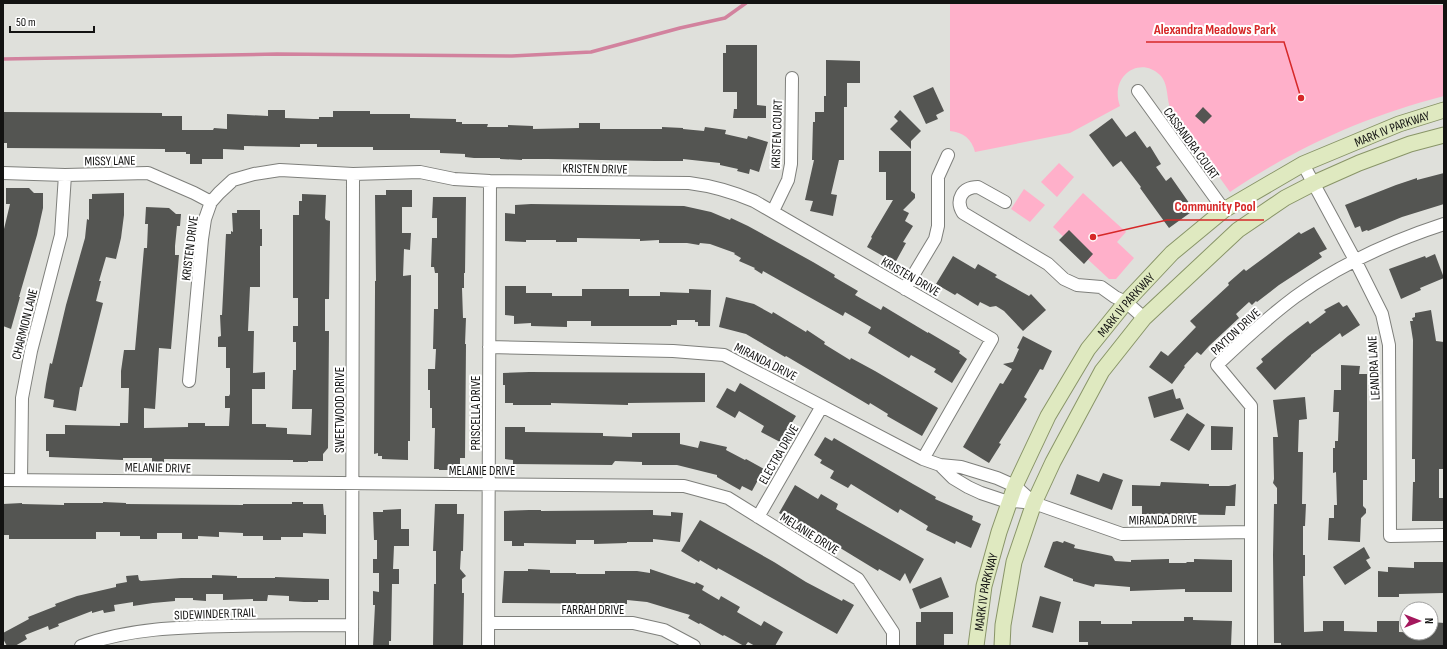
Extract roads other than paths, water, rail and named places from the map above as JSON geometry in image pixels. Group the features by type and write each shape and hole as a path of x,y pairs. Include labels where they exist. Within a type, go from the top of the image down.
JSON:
{"main road":[{"name":"MARK IV PARKWAY","path":"976,646 984,586 1009,501 1015,486 1048,416 1084,355 1126,302 1172,253 1224,210 1303,164 1399,124 1444,110"},
{"name":"MARK IV PARKWAY","path":"1002,646 1003,625 1014,562 1034,503 1053,462 1102,371 1144,318 1238,230 1285,198 1359,163 1410,144 1444,135"}],"street":[{"name":"KRISTEN COURT","path":"773,211 788,180 791,164 792,78"},
{"name":"CASSANDRA COURT","path":"1138,92 1224,210"},
{"path":"906,289 935,239 938,226 938,178 948,155"},
{"name":"LEANDRA LANE","path":"1303,164 1356,260 1382,314 1389,345 1390,536 1444,535"},
{"name":"KRISTEN DRIVE","path":"189,382 205,219 211,202 233,180 254,174 280,170 353,174 420,172 454,179 490,181 689,183 711,186 734,192 773,211 992,339 923,458"},
{"name":"MISSY LANE","path":"3,173 65,175 148,173 211,202"},
{"name":"SWEETWOOD DRIVE","path":"352,646 353,174"},
{"name":"CHARMION LANE","path":"21,480 22,398 31,351 61,235 65,175"},
{"name":"PRISCELLA DRIVE","path":"488,646 490,181"},
{"path":"1005,202 978,187 973,187 964,190 961,194 959,206 963,214 1048,264 1064,279 1077,285 1101,287 1115,297 1126,302 1144,318"},
{"name":"PAYTON DRIVE","path":"1251,646 1252,406 1217,365 1255,329 1295,297 1326,276 1356,260 1412,234 1444,224"},
{"name":"MIRANDA DRIVE","path":"489,347 673,351 724,355 923,458 940,465 961,468 997,478 1015,486 1034,503"},
{"name":"ELECTRA DRIVE","path":"758,517 822,406"},
{"name":"MIRANDA DRIVE","path":"940,465 953,478 968,488 1002,500 1034,503 1122,534 1251,532"},
{"name":"MELANIE DRIVE","path":"3,480 684,486 728,498 858,580 893,632 893,646"},
{"name":"FARRAH DRIVE","path":"488,623 633,623 664,630 694,646"},
{"name":"SIDEWINDER TRAIL","path":"81,646 91,642 159,629 226,626 352,625"}],"waterway":[{"path":"3,59 277,54 512,56 591,52 680,28 725,18 746,3"}],"place":[{"name":"Alexandra Meadows Park","path":"1301,98"},
{"name":"Community Pool","path":"1093,237"}]}
